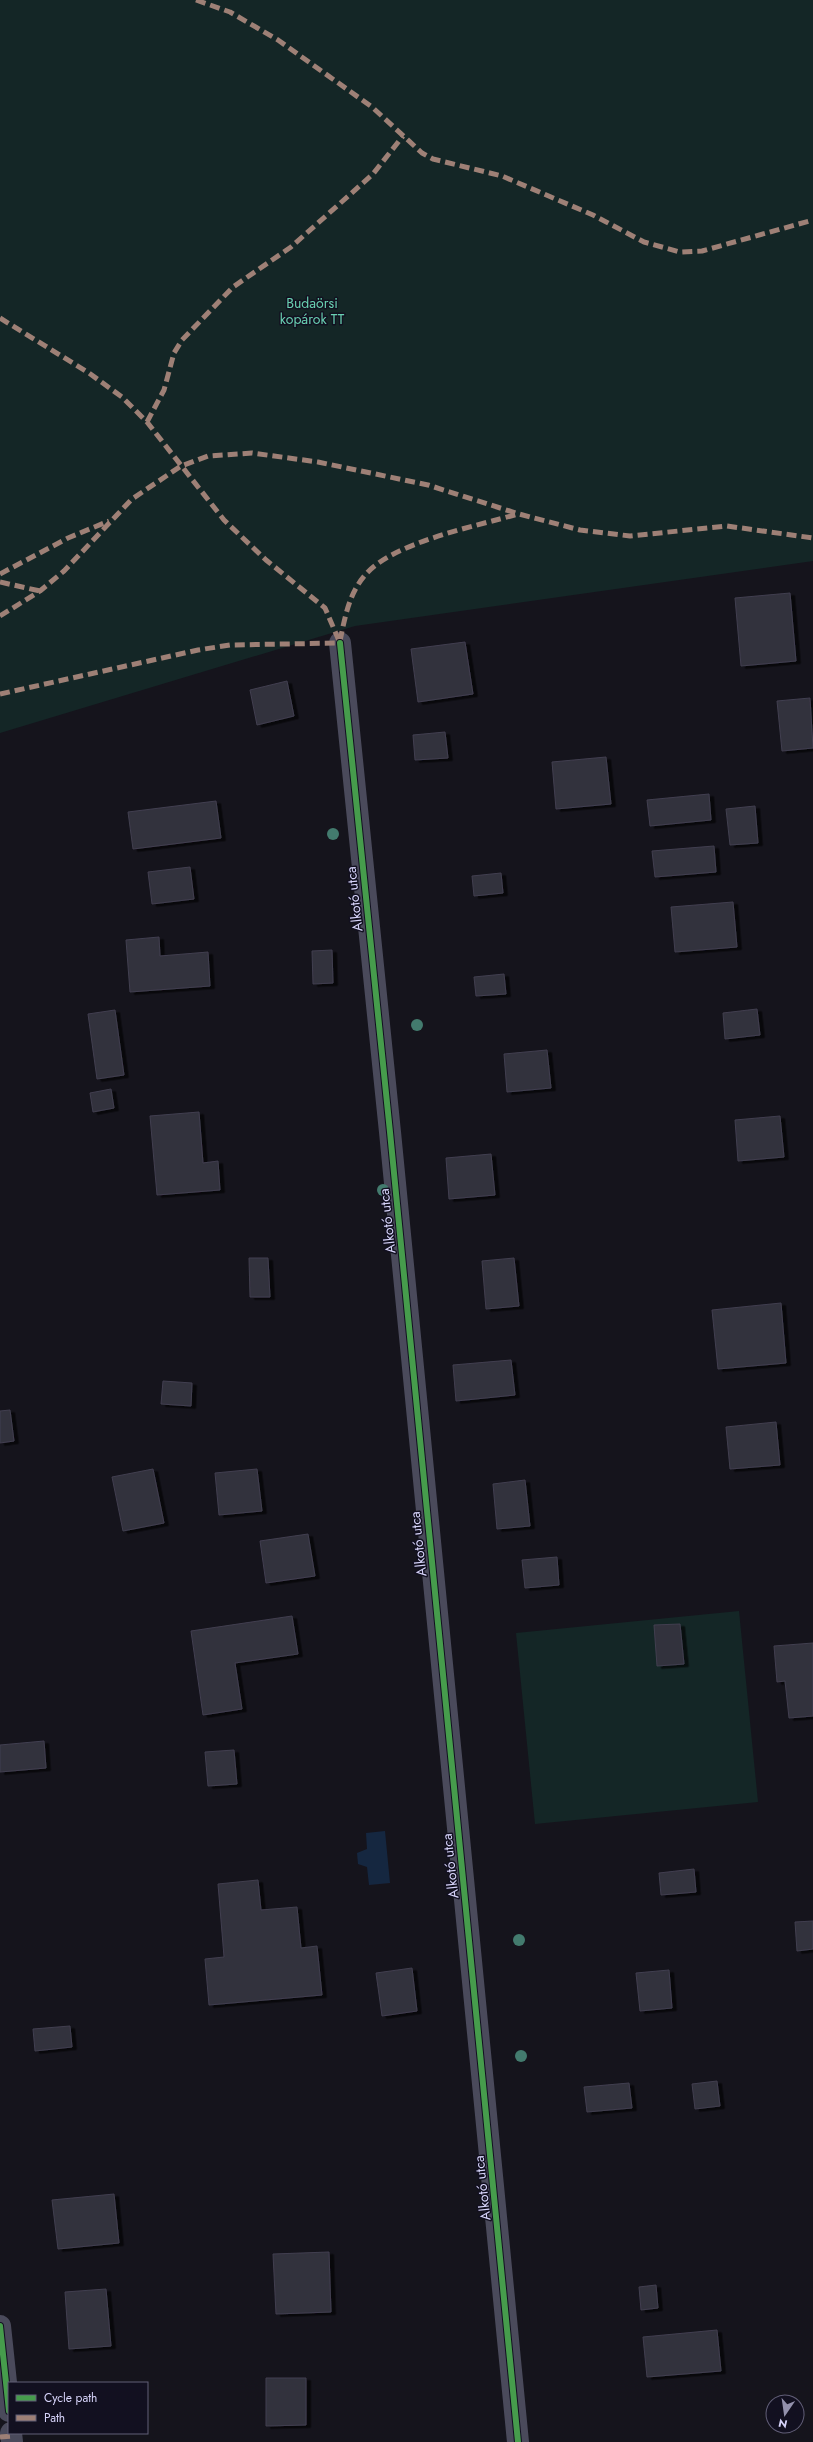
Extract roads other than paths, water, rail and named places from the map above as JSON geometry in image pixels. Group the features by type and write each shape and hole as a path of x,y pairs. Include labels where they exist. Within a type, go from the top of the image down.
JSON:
{"street":[{"name":"Alkotó utca","path":"340,643 392,1147 518,2442"},
{"path":"0,2326 8,2402"}],"water":[{"path":"385,1831 390,1883 369,1885 367,1867 358,1864 357,1853 367,1849 366,1833"}],"park label":[{"name":"Budaörsi kopárok TT","path":"312,312"}]}
